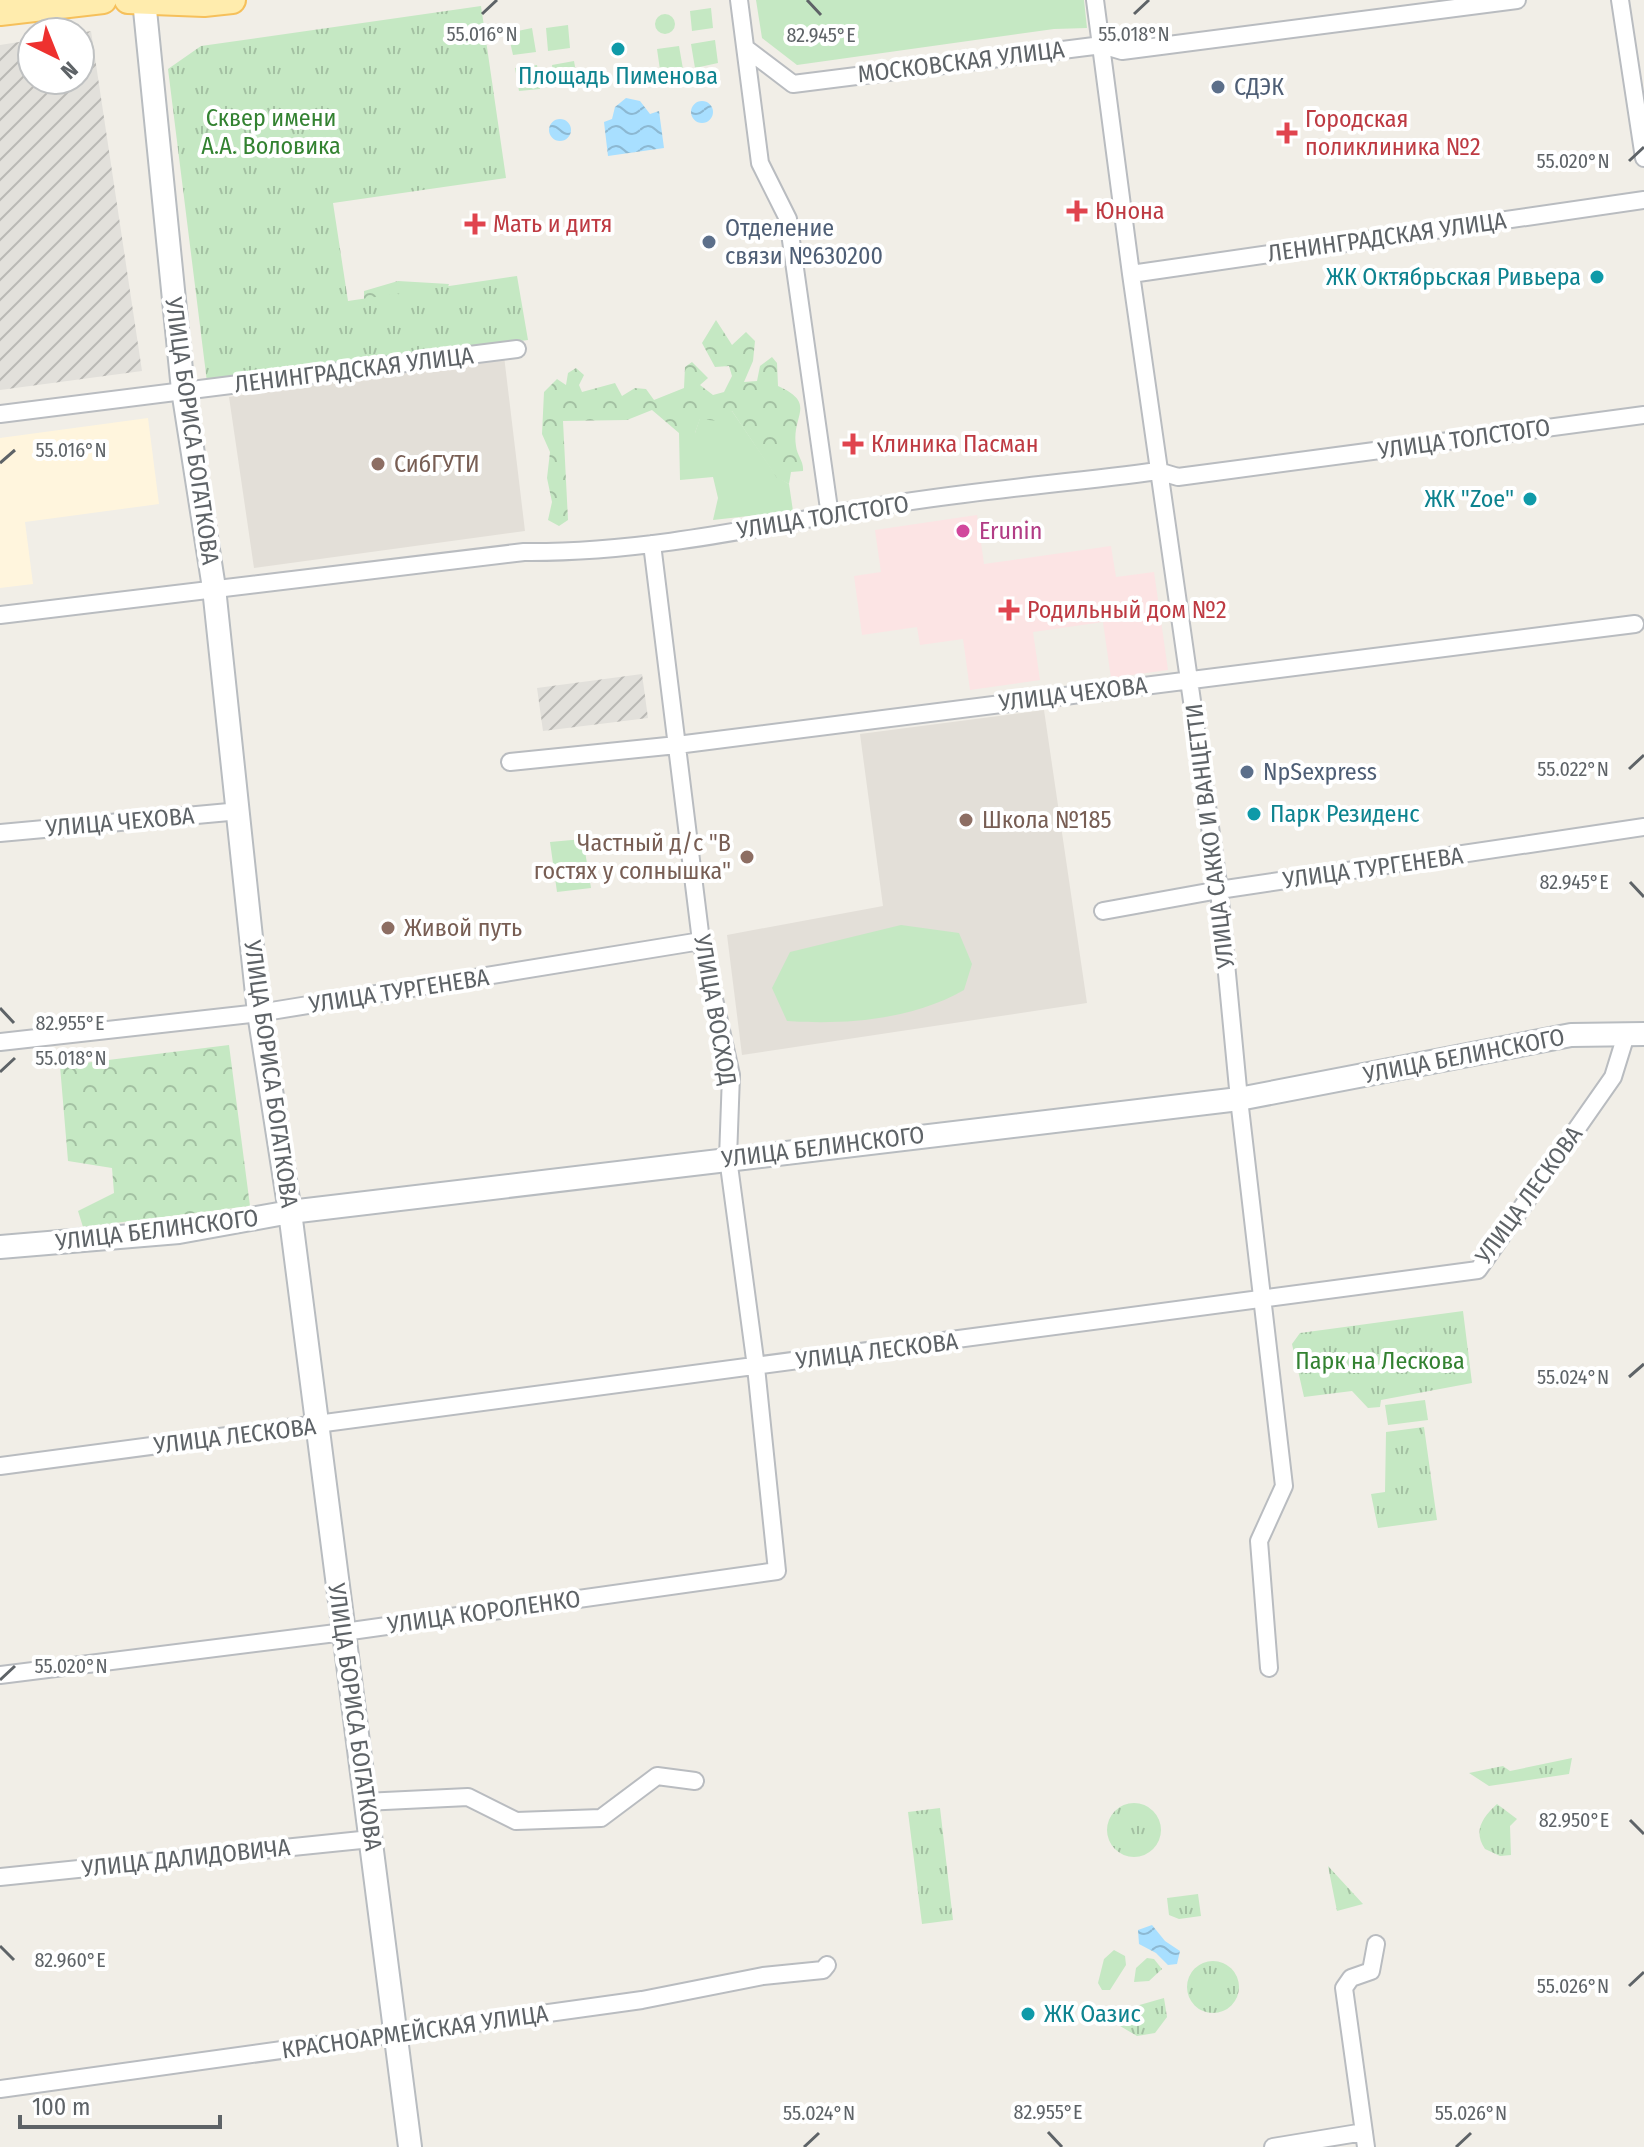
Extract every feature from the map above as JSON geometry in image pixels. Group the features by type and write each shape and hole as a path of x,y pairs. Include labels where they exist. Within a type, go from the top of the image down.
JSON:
{"main road":[{"path":"0,12 103,0"},
{"path":"128,0 204,3 232,0"},
{"name":"УЛИЦА БОРИСА БОГАТКОВА","path":"144,0 183,390 214,588 259,1013 290,1212 410,2147"},
{"name":"УЛИЦА БЕЛИНСКОГО","path":"0,1247 179,1232 290,1212 1239,1099 1571,1035 1635,1035"}],"street":[{"path":"739,0 748,50 760,163 788,219 830,516"},
{"name":"УЛИЦА САККО И ВАНЦЕТТИ","path":"1095,0 1158,471 1191,678 1219,890 1239,1099 1284,1486 1259,1541 1269,1668"},
{"name":"МОСКОВСКАЯ УЛИЦА","path":"748,50 793,84 1102,45 1122,51 1517,0"},
{"path":"1620,0 1644,158"},
{"name":"ЛЕНИНГРАДСКАЯ УЛИЦА","path":"1131,274 1644,200"},
{"name":"ЛЕНИНГРАДСКАЯ УЛИЦА","path":"0,414 517,349"},
{"name":"УЛИЦА ТОЛСТОГО","path":"0,615 524,552 576,552 652,544 870,507 1158,471 1178,477 1644,415"},
{"name":"УЛИЦА ВОСХОД","path":"652,544 701,941 731,1075 728,1158 756,1367 777,1571"},
{"name":"УЛИЦА ЧЕХОВА","path":"510,762 677,745 1635,624"},
{"name":"УЛИЦА ЧЕХОВА","path":"0,833 240,811"},
{"name":"УЛИЦА ТУРГЕНЕВА","path":"1103,911 1219,890 1644,827"},
{"name":"УЛИЦА ТУРГЕНЕВА","path":"0,1042 259,1013 701,941"},
{"name":"УЛИЦА ЛЕСКОВА","path":"0,1466 1478,1270 1613,1077 1635,1035"},
{"name":"УЛИЦА КОРОЛЕНКО","path":"0,1675 344,1632 777,1571"},
{"path":"364,1802 468,1797 516,1821 601,1818 657,1776 695,1781"},
{"name":"УЛИЦА ДАЛИДОВИЧА","path":"0,1877 371,1839"},
{"path":"1273,2147 1365,2139 1344,1988 1351,1978 1371,1971 1376,1944"},
{"name":"КРАСНОАРМЕЙСКАЯ УЛИЦА","path":"0,2089 655,1998 763,1976 823,1970 827,1965"}],"shaded area":[{"path":"16,42 16,96 96,96 96,64 142,371 0,390 0,45"},
{"name":"СибГУТИ","path":"504,356 525,531 254,568 229,397"},
{"path":"148,418 159,504 25,522 33,584 0,588 0,438"},
{"name":"Родильный дом №2","path":"977,515 984,564 1111,546 1116,577 1154,572 1168,670 1111,678 1103,622 1033,632 1040,680 970,690 963,639 920,645 917,627 862,635 854,576 881,572 875,530"},
{"path":"642,674 648,718 543,731 537,688"},
{"name":"Школа №185","path":"1044,710 1087,1003 742,1055 727,935 883,906 860,734"}],"green space":[{"path":"756,0 1084,0 1087,28 1054,29 797,65 762,38"},
{"name":"Cквер имени А.А. Воловика","path":"481,6 506,178 333,203 348,301 517,276 528,340 207,382 168,69 201,46"},
{"path":"711,8 713,28 692,31 690,11"},
{"path":"665,14 672,17 675,24 672,31 665,34 658,31 655,24 658,17"},
{"path":"568,25 570,48 548,51 546,28"},
{"path":"532,28 536,52 513,55 508,33"},
{"path":"715,40 718,63 695,68 691,44"},
{"path":"679,46 683,69 660,70 657,49"},
{"path":"574,61 578,83 555,86 552,65"},
{"path":"537,65 540,89 519,91 515,68"},
{"path":"398,281 449,284 444,298 364,314 364,291"},
{"path":"716,320 732,345 746,332 755,341 753,361 744,382 757,381 760,366 772,357 777,363 778,386 790,392 800,405 795,435 803,471 791,472 789,484 777,478 732,411 718,421 700,419 695,433 679,433 652,410 627,420 563,421 568,520 559,526 548,520 552,502 547,478 550,452 542,434 544,392 557,379 566,385 568,373 576,368 584,375 579,385 582,392 615,383 622,396 635,388 646,389 654,400 684,388 685,367 692,362 708,378 700,385 713,395 724,392 732,376 729,366 715,367 702,343"},
{"path":"732,411 777,477 789,484 793,511 713,520 718,498 713,477 680,480 679,433 695,433 700,418"},
{"path":"583,839 591,888 557,892 550,842"},
{"path":"901,925 959,933 972,964 964,990 923,1008 878,1018 832,1022 787,1021 772,988 790,952"},
{"path":"229,1045 250,1206 83,1227 78,1211 114,1193 112,1168 68,1161 60,1066"},
{"name":"Парк на Лескова","path":"1463,1311 1472,1383 1381,1400 1380,1407 1368,1408 1352,1391 1304,1397 1292,1344 1300,1333"},
{"path":"1425,1400 1428,1420 1388,1425 1385,1405"},
{"path":"1424,1427 1437,1520 1378,1528 1371,1494 1385,1492 1386,1432"},
{"path":"1572,1758 1569,1774 1489,1786 1469,1773 1503,1766 1510,1771"},
{"path":"1134,1803 1153,1811 1161,1830 1153,1849 1134,1857 1115,1849 1107,1830 1115,1811"},
{"path":"1497,1804 1517,1819 1510,1826 1511,1855 1500,1856 1485,1849 1481,1842 1483,1820"},
{"path":"940,1808 953,1920 922,1924 908,1812"},
{"path":"1328,1866 1363,1904 1337,1911"},
{"path":"1198,1894 1201,1916 1179,1919 1169,1915 1167,1898"},
{"path":"1114,1950 1125,1956 1126,1965 1110,1990 1102,1990 1098,1983 1104,1959"},
{"path":"1147,1958 1154,1959 1162,1969 1149,1981 1134,1982 1136,1968"},
{"path":"1213,1961 1231,1969 1239,1987 1231,2005 1213,2013 1195,2005 1187,1987 1195,1969"},
{"path":"1164,1998 1167,2017 1155,2033 1137,2036 1120,2026 1116,2008 1129,2008"}],"water":[{"path":"626,98 640,101 650,114 659,111 664,148 608,156 604,122 612,119 615,107"},
{"path":"702,101 710,104 713,112 710,120 702,123 694,120 691,112 694,104"},
{"path":"560,119 568,122 571,130 568,138 560,141 552,138 549,130 552,122"},
{"path":"1152,1925 1165,1941 1180,1951 1177,1964 1168,1965 1156,1953 1139,1944 1138,1930"}],"place":[{"name":"Площадь Пименова","path":"618,49"},
{"name":"СДЭК","path":"1218,87"},
{"name":"Городская поликлиника №2","path":"1287,133"},
{"name":"Юнона","path":"1077,211"},
{"name":"Мать и дитя","path":"475,224"},
{"name":"Отделение связи №630200","path":"709,242"},
{"name":"ЖК Октябрьская Ривьера","path":"1597,277"},
{"name":"Клиника Пасман","path":"853,444"},
{"name":"СибГУТИ","path":"378,464"},
{"name":"ЖК \"Zoe\"","path":"1530,499"},
{"name":"Erunin","path":"963,531"},
{"name":"Родильный дом №2","path":"1009,610"},
{"name":"NpSexpress","path":"1247,772"},
{"name":"Парк Резиденс","path":"1254,814"},
{"name":"Школа №185","path":"966,820"},
{"name":"Частный д/c \"В гостях у солнышка\"","path":"747,857"},
{"name":"Живой путь","path":"388,928"},
{"name":"ЖК Оазис","path":"1028,2014"}]}
